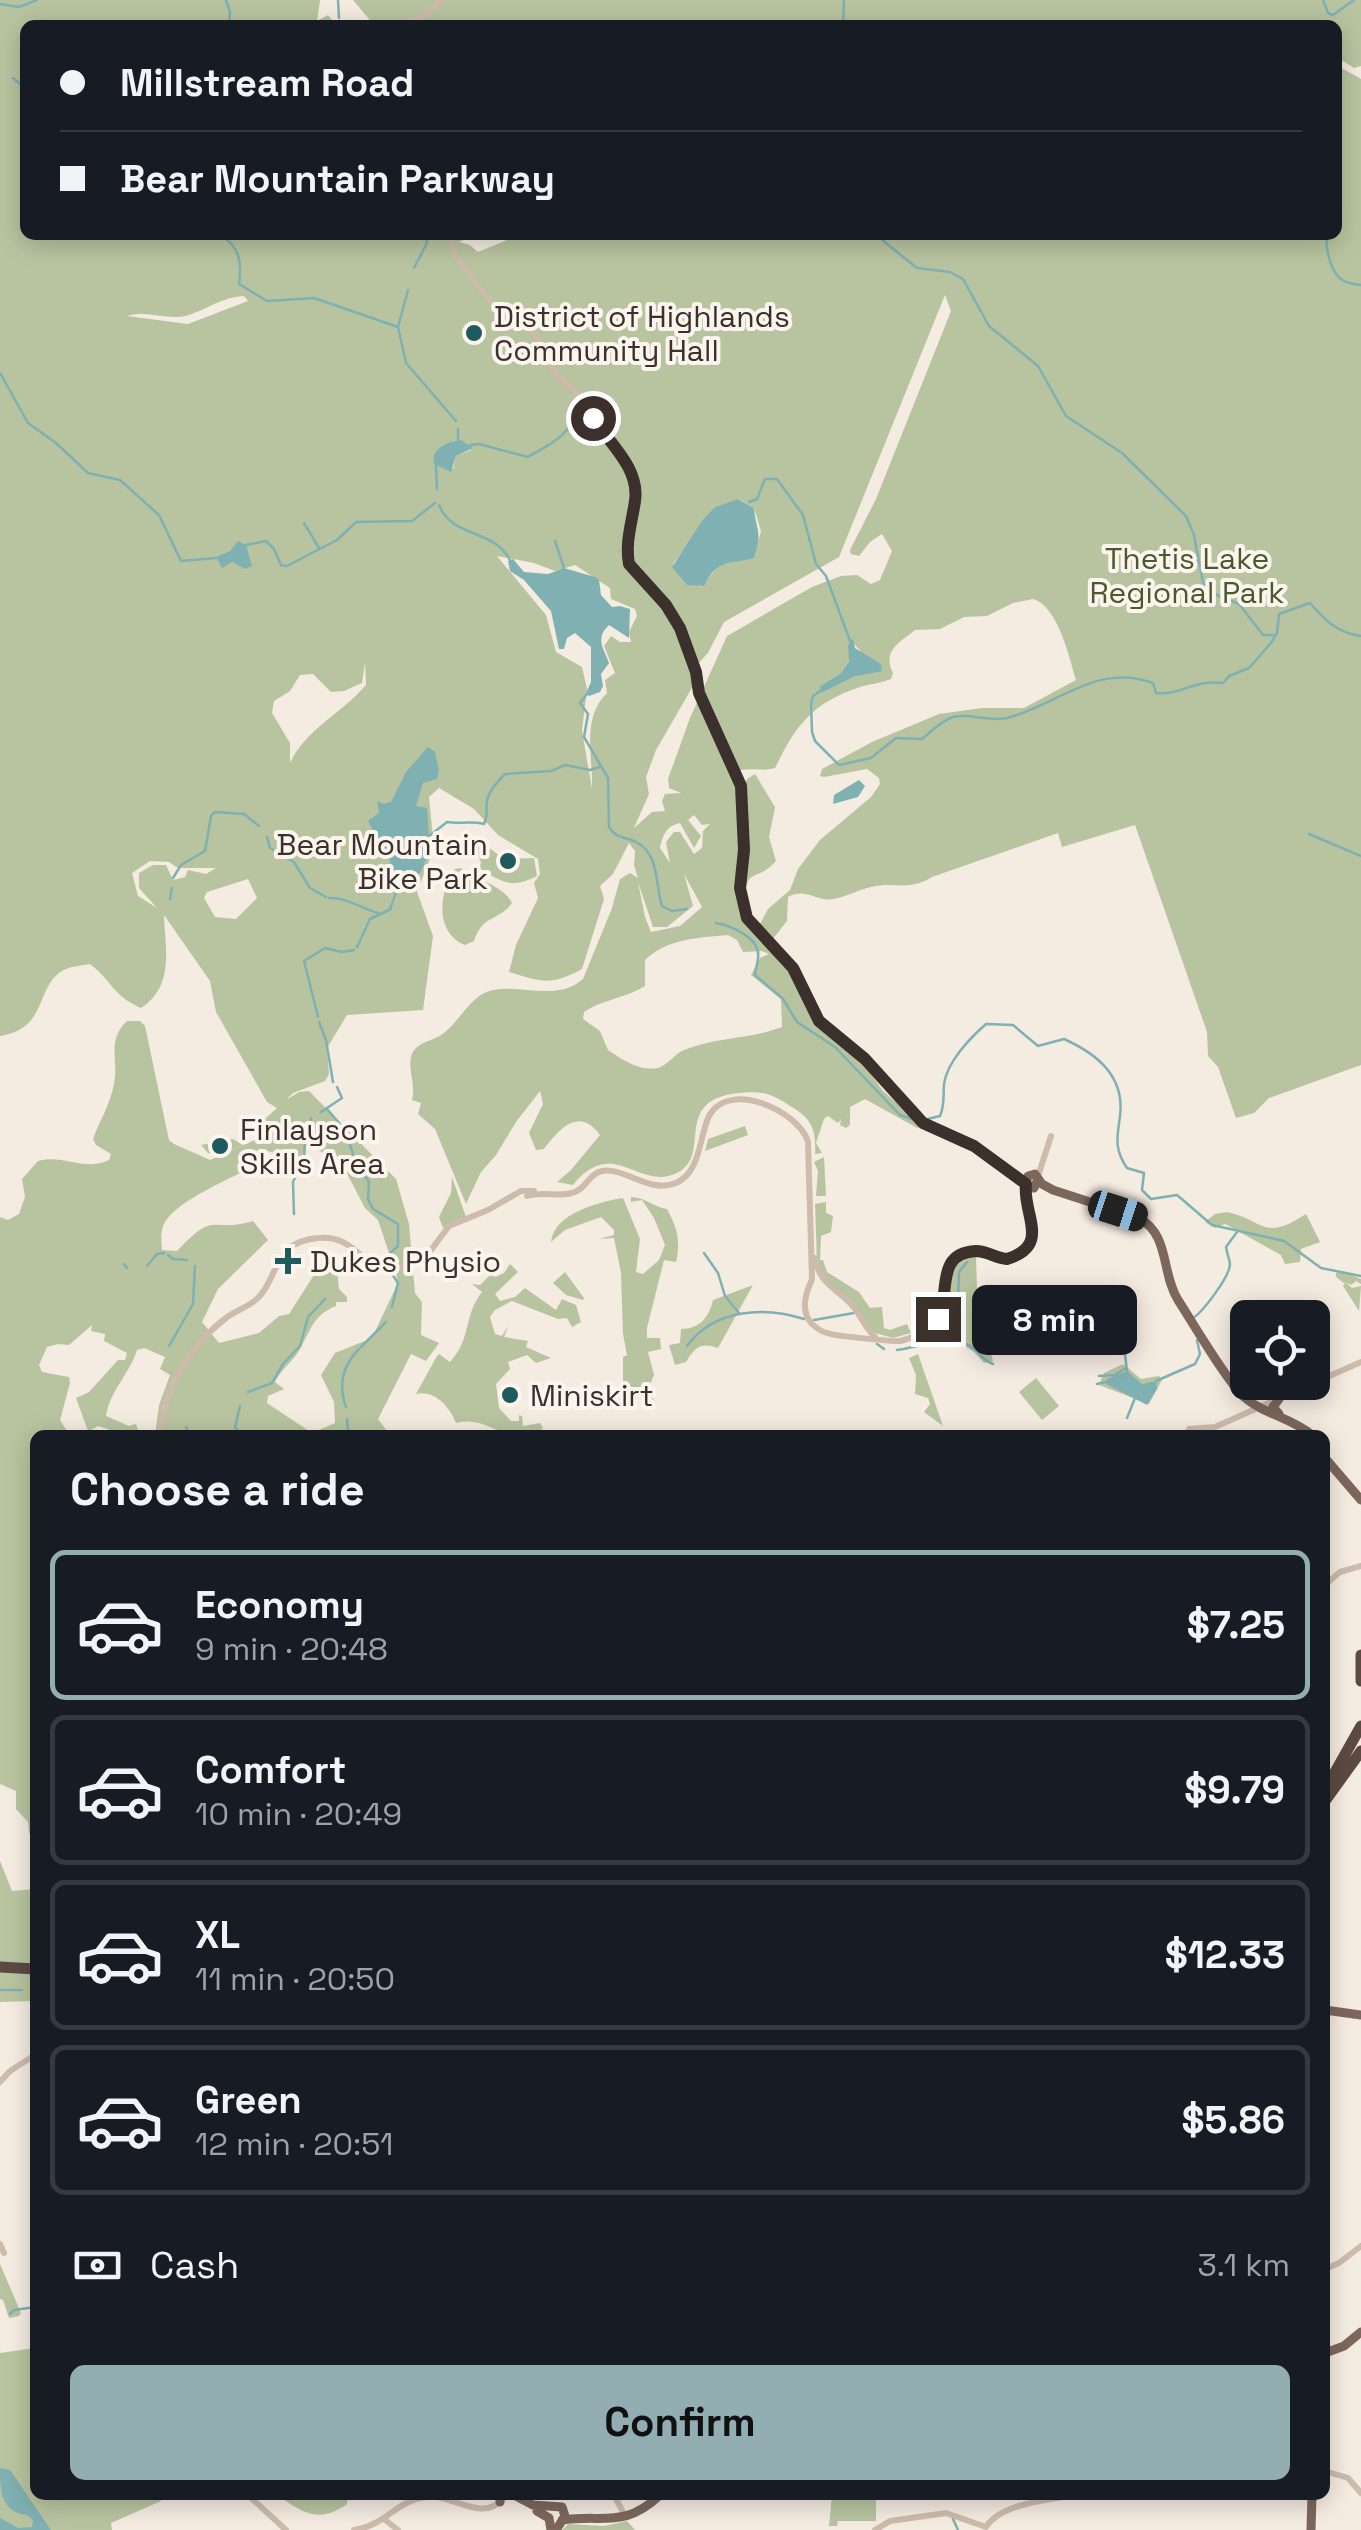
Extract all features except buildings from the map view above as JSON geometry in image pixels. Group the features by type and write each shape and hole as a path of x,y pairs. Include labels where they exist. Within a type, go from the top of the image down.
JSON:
{"highway":[{"path":"1361,1655 1361,1680"},
{"path":"1330,1782 1361,1726"},
{"path":"1330,1784 1361,1742"},
{"path":"1330,1796 1361,1754"},
{"path":"0,1968 30,1971"}],"main road":[{"path":"816,1016 865,1059 931,1129 974,1146 1015,1175 1139,1218 1152,1228 1160,1240 1176,1298 1230,1376"},
{"path":"1246,1400 1251,1408 1249,1413"},
{"path":"1248,1400 1302,1430"},
{"path":"1277,1400 1273,1406 1288,1421"},
{"path":"1330,1461 1361,1497"},
{"path":"1330,2011 1361,2014"},
{"path":"1330,2351 1361,2332"},
{"path":"513,2500 557,2521 622,2517 642,2509 652,2500"},
{"path":"517,2500 534,2506 560,2506 557,2521"},
{"path":"557,2521 623,2512 647,2500"},
{"path":"1310,2530 1312,2500"}],"street":[{"path":"409,20 420,18 442,0"},
{"path":"452,240 455,255 497,310 534,332 555,373 585,400 599,427 619,448 636,492 630,518 629,564 666,605 680,628 696,672 699,693 741,786 743,909 756,929 793,968 816,1016"},
{"path":"523,1195 572,1191 603,1169 660,1182 679,1178 690,1165 707,1115 727,1098 752,1098 792,1114 802,1124 810,1142 815,1254 820,1276 826,1286 849,1302 876,1338"},
{"path":"159,1430 166,1391 180,1363 217,1320 256,1296 286,1249 309,1239 335,1239 379,1261 406,1264 433,1252 451,1228 523,1195 572,1194 596,1173 604,1171 641,1182 674,1184 690,1172 710,1116 728,1100 738,1099 792,1116 801,1124 808,1142 812,1279 804,1302 806,1314 818,1329 829,1334 888,1342 904,1340 938,1319 946,1270 959,1256 976,1251 1007,1259 1022,1252 1034,1232 1025,1198 1051,1136"},
{"path":"1040,1162 1041,1178 1052,1189"},
{"path":"1330,1376 1361,1362"},
{"path":"1203,1430 1276,1400"},
{"path":"1330,1581 1340,1572 1361,1566"},
{"path":"0,2082 30,2059"},
{"path":"0,2244 4,2253"},
{"path":"1330,2266 1361,2246"},
{"path":"1330,2473 1348,2478 1361,2493"},
{"path":"253,2500 286,2530"},
{"path":"374,2530 403,2504 415,2500"},
{"path":"452,2500 483,2510 491,2509 501,2500"},
{"path":"617,2500 623,2512"},
{"path":"876,2530 884,2522 946,2513 986,2527 1001,2514 1056,2500"},
{"path":"359,2530 385,2520"},
{"path":"385,2520 398,2530"}],"green space":[{"name":"Thetis Lake Regional Park","path":"0,0 320,0 317,20 20,20 20,240 463,240 459,242 478,252 507,240 1342,240 1342,68 1361,79 1361,1065 1269,1098 1254,1113 1236,1118 1218,1067 1208,1056 1207,1032 1135,825 1062,847 1058,833 916,884 880,885 833,899 806,894 788,897 787,921 769,944 797,981 816,1026 861,1060 883,1091 912,1116 919,1129 865,1099 850,1107 850,1125 846,1128 840,1125 841,1119 838,1123 828,1116 824,1119 816,1143 822,1153 815,1154 812,1128 806,1118 769,1095 739,1093 705,1106 696,1129 693,1154 677,1173 650,1176 614,1164 601,1165 573,1185 557,1182 600,1135 592,1126 577,1121 563,1128 544,1149 536,1150 529,1133 543,1104 540,1091 481,1172 466,1204 435,1129 418,1114 421,1103 412,1100 413,1052 448,1030 485,993 504,989 562,990 583,979 620,879 630,873 638,878 635,851 629,843 613,874 600,886 604,899 582,969 546,981 509,972 516,945 538,898 534,883 540,874 538,859 498,835 474,809 439,788 429,797 434,848 417,892 433,936 423,1010 347,1015 327,1048 329,1074 325,1081 293,1093 286,1100 309,1091 396,1179 409,1224 415,1293 422,1302 421,1335 439,1343 426,1361 411,1354 378,1419 386,1430 319,1430 335,1423 334,1402 321,1375 335,1353 372,1338 397,1277 378,1220 365,1208 343,1166 308,1143 300,1160 267,1151 261,1171 254,1173 249,1169 183,1205 167,1219 161,1238 162,1250 177,1251 207,1226 253,1221 268,1240 218,1289 202,1322 219,1343 259,1333 279,1316 289,1314 321,1264 336,1261 339,1289 347,1302 336,1302 317,1319 275,1382 284,1389 268,1396 267,1403 308,1430 156,1430 159,1405 170,1375 160,1369 165,1357 144,1348 137,1350 106,1416 129,1426 136,1424 138,1430 98,1426 88,1430 76,1398 89,1392 118,1360 125,1360 127,1353 104,1341 105,1334 91,1331 92,1325 69,1345 47,1347 39,1365 42,1372 69,1377 70,1383 60,1420 66,1430 30,1430 30,1834 28,1822 16,1809 16,1791 0,1784 0,1217 8,1220 19,1214 25,1197 22,1179 38,1161 91,1164 109,1160 111,1154 93,1139 114,1084 117,1036 127,1021 140,1021 145,1026 169,1140 174,1144 210,1160 257,1139 256,1127 277,1108 267,1102 216,1012 210,981 164,915 166,966 159,989 141,1008 124,998 90,964 74,967 62,971 52,981 33,1018 15,1032 0,1036","holes":["945,295 951,311 876,499 850,550 859,556 882,534 892,551 880,580 871,584 857,575 841,576 812,587 727,636 668,779 669,788 681,793 665,794 665,811 652,812 634,828 649,794 646,777 656,750 693,686 693,669 708,653 724,622 839,557","244,296 248,301 188,324 127,316 183,316","458,440 471,450 456,456 453,469 435,454 442,446","739,499 754,508 761,531 754,557 719,565 701,587 673,564 715,507","497,556 555,571 575,565 610,588 611,599 635,609 637,616 629,632 631,642 620,642 611,636 604,646 615,673 605,680 607,693 591,726 592,789 582,730 587,689 582,667 556,652 546,615","1033,599 1042,604 1056,622 1076,680 1024,708 939,714 872,742 822,769 820,776 824,777 867,769 879,778 880,784 871,797 820,840 798,869 790,890 768,909 760,924 743,905 750,879 776,861 769,837 775,807 755,774 747,779 740,793 732,773 775,768 790,739 818,708 843,693 891,679 891,653 915,630 940,629 964,617 987,616 1013,603","854,644 867,658 881,664 873,672 820,686 840,674 851,657 848,645","365,662 366,685 305,740 290,763 290,743 272,713 274,701 290,691 300,675 313,674 331,692 362,683","694,815 702,825 710,824 703,831 702,848 694,854 680,832 674,832 666,842 670,863 660,848 666,832 680,823 694,848 701,836 688,820","150,861 169,862 178,868 216,868 206,874 188,870 185,877 173,880 166,865 153,865 139,873 139,888 157,908 138,896 132,873","684,874 702,907 680,926 651,932 638,882 653,927 667,927 693,906","248,879 257,898 236,919 215,917 204,898 207,892","728,935 737,940 743,952 769,954 760,958 751,975 781,999 782,1027 696,1046 652,1069 625,1061 608,1050 600,1031 583,1019 584,1012 645,986 645,960 663,947 695,938"]},
{"path":"353,0 1361,0 1361,66 1354,68 1342,60 1342,20 370,20"},
{"name":"Bear Mountain Bike Park","path":"476,838 504,859 534,858 537,876 507,882 479,868"},
{"path":"455,869 497,888 512,903 486,922 474,941 465,945 448,931 442,911 445,889"},
{"path":"745,1126 748,1135 705,1151 708,1139"},
{"name":"Finlayson Skills Area","path":"233,1139 243,1145 220,1155 208,1153 201,1145"},
{"path":"824,1157 826,1196 816,1196 818,1171 814,1162"},
{"path":"452,1177 466,1217 443,1228 439,1217 451,1193"},
{"path":"631,1197 640,1199 667,1209 676,1228 678,1247 676,1262 664,1260 647,1328 647,1338 660,1338 661,1349 648,1352 654,1375 647,1392 656,1402 645,1393 611,1409 623,1392 623,1357 627,1355 621,1273 614,1238 599,1239 614,1235 614,1230 601,1217 565,1230 551,1242 560,1223 569,1216 623,1198 640,1239 636,1272 643,1274 659,1260 665,1245 642,1200 631,1202"},
{"path":"826,1202 826,1213 833,1216 831,1232 821,1236 820,1260 827,1272 859,1292 870,1308 882,1307 884,1328 907,1324 911,1333 893,1338 875,1333 824,1280 817,1262 815,1204"},
{"path":"1227,1212 1272,1228 1306,1214 1320,1242 1301,1249 1300,1262 1285,1264 1281,1255 1225,1224 1215,1228 1205,1222 1215,1214"},
{"path":"976,1255 977,1291 985,1296 976,1300 972,1327 975,1340 987,1337 993,1361 984,1363 951,1337 944,1338 941,1321 948,1300 949,1275 953,1268"},
{"path":"510,1264 518,1272 495,1294 500,1301 515,1297 525,1288 556,1310 562,1299 576,1305 581,1322 572,1327 567,1318 558,1319 512,1301 490,1317 495,1334 502,1336 508,1326 504,1337 528,1341 526,1347 551,1358 536,1363 527,1355 508,1362 510,1369 496,1384 499,1408 511,1421 519,1421 519,1415 523,1426 540,1423 541,1430 499,1430 476,1422 456,1423 440,1401 429,1394 416,1394 437,1356 450,1362 462,1344 482,1292 472,1284 480,1285 491,1274 495,1277"},
{"path":"1342,1271 1361,1279 1361,1284 1345,1282 1352,1288 1361,1286 1359,1311 1345,1284 1336,1277"},
{"path":"565,1272 583,1300 566,1295 553,1283"},
{"path":"753,1285 718,1348 699,1347 686,1362 675,1365 669,1345 680,1343 681,1329 703,1321 713,1300"},
{"path":"918,1354 943,1426 924,1412 930,1404 928,1398 915,1394 916,1375 909,1358"},
{"path":"1123,1364 1141,1379 1159,1376 1162,1380 1149,1404 1099,1385 1104,1373"},
{"path":"1036,1378 1059,1406 1042,1420 1019,1392"},
{"path":"0,1861 12,1891 30,1889 30,2001 0,2002"},
{"path":"0,2264 19,2316 9,2318 0,2299"},
{"path":"30,2349 30,2500 161,2501 111,2523 112,2530 0,2530 0,2353"},
{"path":"285,2500 347,2500 328,2514 303,2511"},
{"path":"832,2500 876,2500 876,2521 838,2521 837,2526 829,2526"},
{"path":"627,2521 635,2530 562,2530 568,2524 604,2526"}],"water":[{"path":"461,440 473,448 456,456 451,472 434,464 438,450"},
{"path":"738,499 754,508 758,536 754,558 719,567 704,586 687,585 672,567 715,507"},
{"path":"238,541 246,545 252,566 245,569 232,562 222,568 216,557 230,551"},
{"path":"513,559 524,572 548,574 564,568 595,577 601,595 612,607 630,609 629,638 609,625 602,634 601,643 609,663 601,674 600,692 589,696 586,693 591,682 591,647 575,633 567,638 564,649 559,649 551,611 524,580 510,571 508,561"},
{"path":"853,638 855,648 881,664 882,671 853,677 821,693 820,686 840,674 849,661 848,645"},
{"path":"428,747 435,752 439,771 437,779 423,783 416,806 427,808 426,856 417,877 398,890 391,910 394,873 368,821 379,813 377,801 391,802 406,772"},
{"path":"859,780 865,786 858,797 833,804 834,795"},
{"path":"1127,1371 1142,1384 1156,1381 1157,1389 1147,1405 1106,1384 1107,1379"},
{"path":"0,2468 10,2470 51,2530 0,2530 0,2518 18,2528 32,2527 33,2520 8,2506 1,2488"}],"waterway":[{"path":"0,4 19,7 37,0"},
{"path":"226,0 229,20"},
{"path":"338,0 339,18"},
{"path":"843,20 844,0"},
{"path":"1323,0 1328,13 1333,15 1354,0"},
{"path":"13,78 20,84"},
{"path":"227,240 238,256 239,284 267,301 314,298 398,327"},
{"path":"414,268 427,240"},
{"path":"882,240 917,268 950,272 963,279 989,326 1038,366 1066,416 1122,453 1186,516 1194,535 1203,583 1217,595 1239,604 1263,635 1274,635"},
{"path":"1327,240 1332,267 1339,278 1361,285"},
{"path":"408,290 398,327 406,363 456,421"},
{"path":"0,373 28,423 88,473 120,480 159,515 181,561 216,558"},
{"path":"470,445 528,457 564,433 576,411"},
{"path":"458,429 458,440"},
{"path":"436,466 437,489"},
{"path":"749,502 757,499 765,479 777,479 803,515 816,564 826,576 850,641"},
{"path":"246,545 266,541 281,565 287,566 337,540 356,522 412,521 435,503"},
{"path":"439,505 454,523 494,543 510,560"},
{"path":"304,523 319,548"},
{"path":"555,541 564,568"},
{"path":"820,691 811,703 812,732 815,741 839,765 871,758 896,738 922,739 953,717 1007,718 1096,681 1133,678 1153,683 1156,693 1223,683 1229,676 1249,668 1271,643 1277,633 1279,614 1310,603 1332,625 1361,636"},
{"path":"587,694 580,703 588,714 584,737 608,778 609,827 618,836 644,847 649,854 662,906 672,911 687,909"},
{"path":"428,837 447,822 484,824 489,794 505,774 551,771 565,765 590,770 600,767"},
{"path":"173,878 181,865 205,851 215,812 244,814 259,826"},
{"path":"1309,834 1361,856"},
{"path":"267,837 270,848 294,862 310,888 326,897"},
{"path":"170,899 172,888"},
{"path":"329,898 378,913"},
{"path":"357,947 370,919 391,909"},
{"path":"716,923 737,930 755,945 755,975 783,999 797,1022 835,1047 900,1115 915,1120"},
{"path":"318,1017 304,961 325,948 354,950"},
{"path":"319,1022 333,1082"},
{"path":"923,1120 940,1116 950,1067 966,1043 986,1024 1013,1025 1038,1046 1064,1039 1098,1059 1113,1078 1120,1102 1118,1149 1127,1168 1144,1173 1142,1190 1151,1199 1177,1195 1212,1225 1284,1241 1321,1268 1361,1276"},
{"path":"321,1112 342,1098 337,1087"},
{"path":"327,1109 346,1131 356,1164 369,1182 368,1199 373,1209 398,1224 398,1246 387,1256"},
{"path":"294,1214 293,1182 304,1160 311,1118"},
{"path":"1191,1319 1208,1303 1225,1277 1230,1264 1226,1247 1237,1232"},
{"path":"147,1266 157,1254 164,1253"},
{"path":"704,1253 718,1273 725,1296 739,1313"},
{"path":"168,1255 187,1260"},
{"path":"326,1266 331,1259"},
{"path":"957,1334 959,1272 967,1262"},
{"path":"124,1264 127,1268"},
{"path":"169,1346 193,1304 195,1266"},
{"path":"390,1271 398,1283 392,1307"},
{"path":"248,1392 272,1383 300,1346 308,1317 325,1299"},
{"path":"687,1346 711,1324 741,1314 773,1313 804,1319"},
{"path":"814,1320 854,1313"},
{"path":"361,1347 386,1322"},
{"path":"1156,1381 1195,1364 1200,1354 1197,1340"},
{"path":"897,1350 943,1341 960,1342 993,1364"},
{"path":"877,1344 884,1349"},
{"path":"1124,1346 1127,1371"},
{"path":"346,1407 343,1376 359,1349"},
{"path":"1099,1376 1115,1375 1126,1368"},
{"path":"1097,1384 1106,1382"},
{"path":"1127,1418 1135,1398"},
{"path":"237,1430 240,1406"},
{"path":"347,1419 348,1430"},
{"path":"0,1990 22,1990"},
{"path":"10,2314 30,2308"},
{"path":"953,2519 958,2530"}],"place":[{"name":"District of Highlands Community Hall","path":"474,333"},
{"name":"Bear Mountain Bike Park","path":"508,861"},
{"name":"Finlayson Skills Area","path":"220,1146"},
{"name":"Dukes Physio","path":"288,1261"},
{"name":"Miniskirt","path":"510,1395"}],"route":[{"path":"593,418 619,448 636,492 630,518 629,564 666,605 680,628 696,672 699,693 741,786 744,850 740,888 747,918 793,968 819,1021 865,1059 923,1123 941,1134 968,1142 1026,1184 1024,1194 1034,1232 1031,1241 1017,1256 1007,1259 976,1251 950,1262 938,1319"}]}
